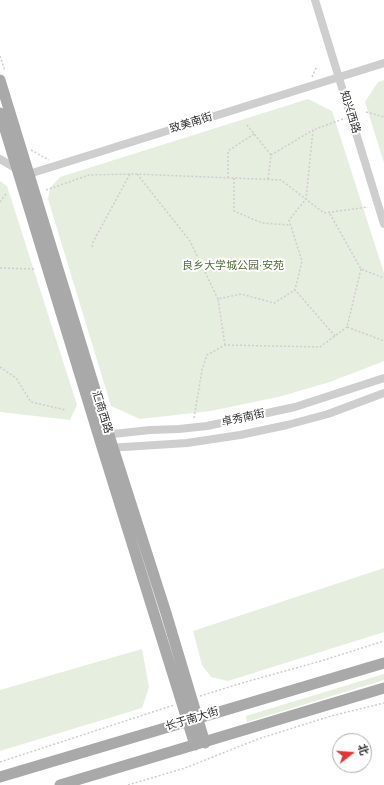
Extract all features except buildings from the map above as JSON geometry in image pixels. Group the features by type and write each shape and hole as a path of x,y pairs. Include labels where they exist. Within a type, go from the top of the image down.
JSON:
{"main road":[{"name":"汇商西路","path":"3,79 103,435 102,447 193,719"},
{"name":"汇商西路","path":"0,113 103,435 113,449 200,744"},
{"name":"长于南大街","path":"0,777 384,663"},
{"path":"60,785 384,688"}],"street":[{"name":"知兴西路","path":"315,0 384,224"},
{"name":"致美南街","path":"29,174 384,64"},
{"path":"0,159 17,170 29,174"},
{"name":"卓秀南街","path":"103,435 150,430 179,430 214,424 295,407 384,378"},
{"name":"卓秀南街","path":"102,447 113,449 187,443 244,434 287,425 328,414 384,393"}],"path":[{"path":"0,56 3,79"},
{"path":"313,77 318,66"},
{"path":"366,112 384,117"},
{"path":"270,155 313,130 343,119"},
{"path":"247,125 270,155 268,179"},
{"path":"218,298 241,294 274,303 295,290 302,261 289,220 306,199 313,130"},
{"path":"228,178 228,151 254,134"},
{"path":"29,148 49,160"},
{"path":"92,247 93,242 130,174"},
{"path":"137,174 190,241 218,298 225,345"},
{"path":"46,190 89,175 137,174 268,179 281,180 324,213 368,207"},
{"path":"234,178 234,211 262,223 290,225"},
{"path":"0,202 6,194"},
{"path":"330,213 361,269 384,278"},
{"path":"0,268 34,269"},
{"path":"194,418 202,370 207,355 225,345 320,347 347,327 361,269"},
{"path":"295,290 335,336"},
{"path":"347,327 384,341"},
{"path":"0,367 16,378 31,402 66,410"},
{"path":"128,785 185,768 258,739 332,716 384,703"}],"green space":[{"path":"384,80 384,163 365,102 378,82"},
{"name":"良乡大学城公园·安苑","path":"308,99 332,111 384,273 384,361 330,382 282,396 211,411 140,419 111,406 48,199 50,188 60,177"},
{"path":"0,181 7,186 77,405 70,420 0,412"},
{"path":"384,568 384,632 228,681 211,677 202,665 193,631"},
{"path":"142,649 149,687 142,708 0,751 0,690"},
{"path":"384,674 384,680 247,722 246,716"}]}
